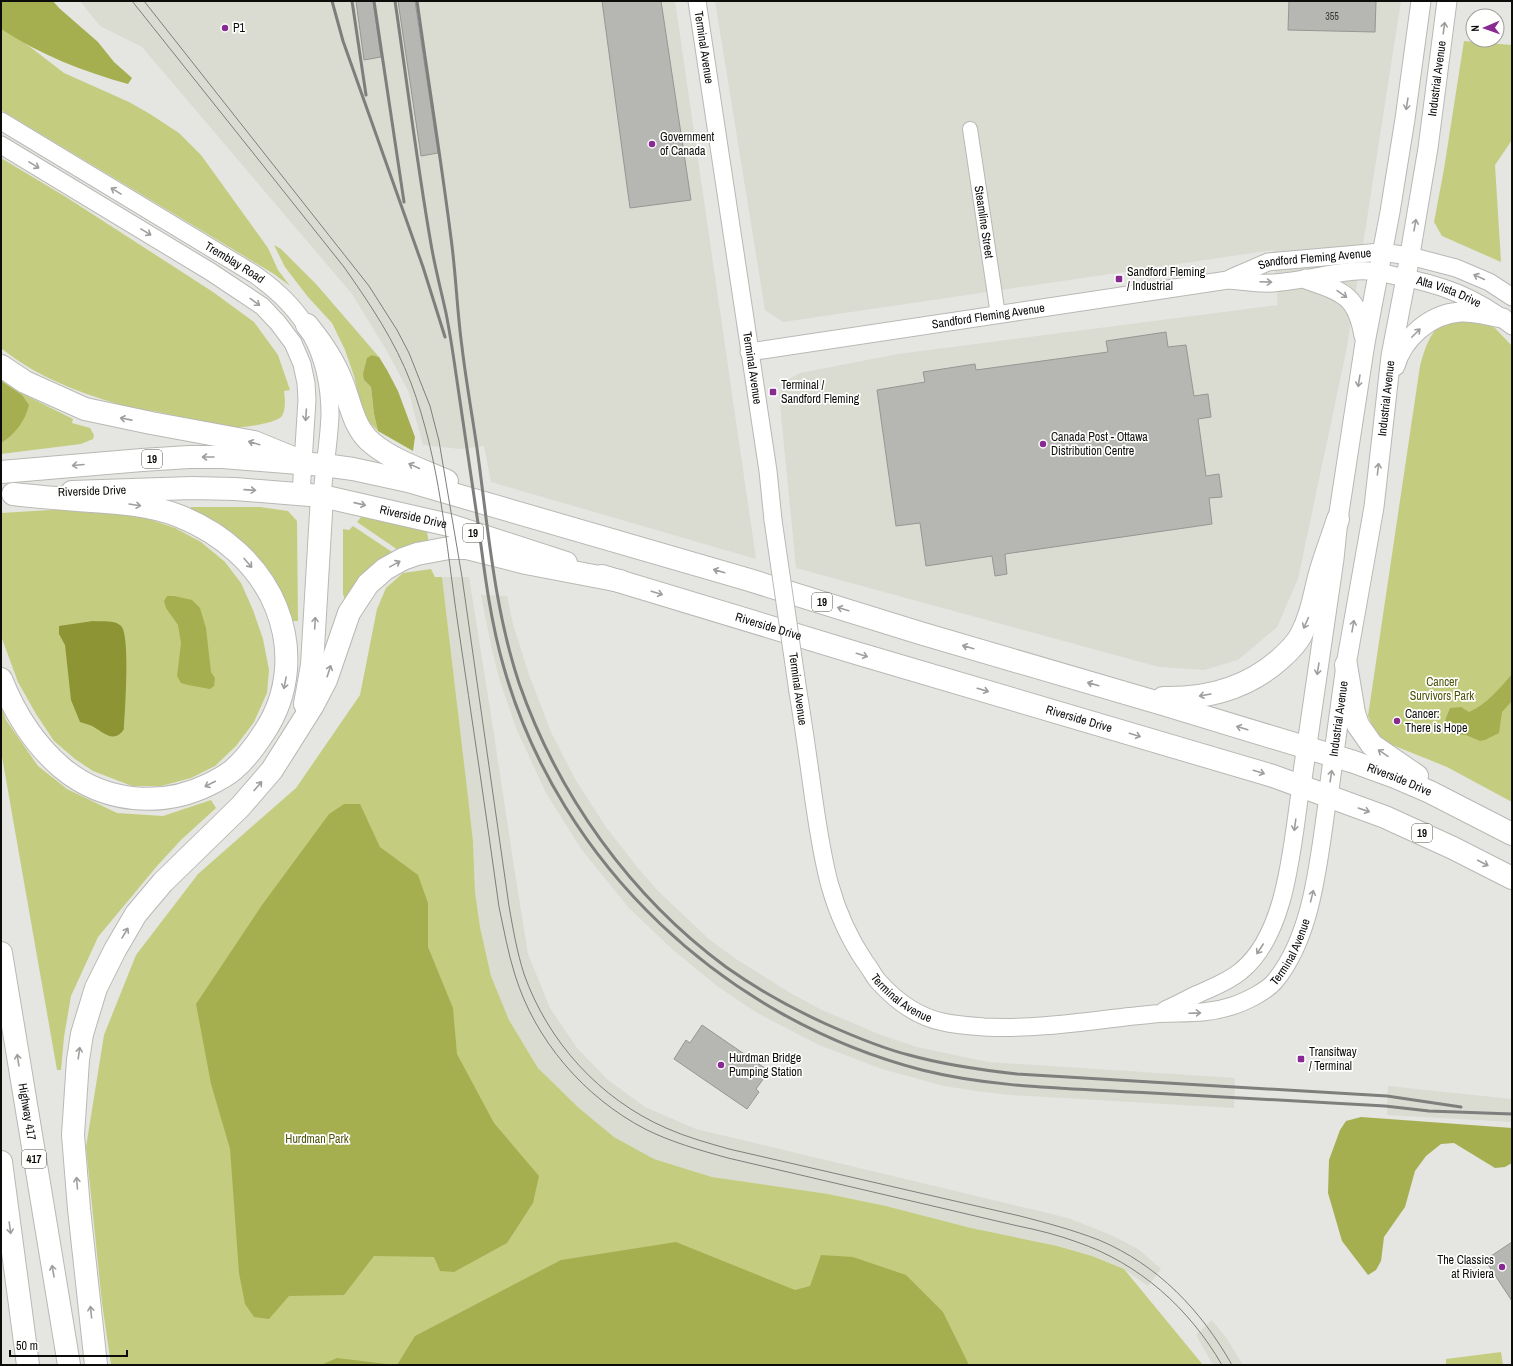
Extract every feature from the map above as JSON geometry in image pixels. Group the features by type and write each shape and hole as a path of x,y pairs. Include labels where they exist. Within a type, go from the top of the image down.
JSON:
{"main road":[{"path":"1301,786 1334,559 1338,519 1365,343 1390,212 1408,103 1421,1"},
{"name":"Industrial Avenue","path":"1328,797 1346,665 1374,507 1391,356 1428,148 1448,1"},
{"path":"1306,278 1334,289 1346,296 1357,309 1361,319 1365,343"},
{"path":"1385,407 1396,362 1404,347 1420,328 1440,316 1460,312 1474,313 1507,322"},
{"path":"306,325 321,342 342,382 354,420 372,443 386,453 513,511"},
{"path":"1,366 25,382 85,409 254,442 303,462"},
{"name":"Riverside Drive","path":"1,472 189,457 303,462 353,469 408,481 739,576 920,633 1130,694 1334,756 1395,777 1461,806 1512,834"},
{"name":"Riverside Drive","path":"7,495 192,488 235,489 312,495 449,525 620,581 863,655 1266,774 1385,817 1453,848 1512,878"},
{"path":"1,679 23,721 46,753 63,769 88,785 110,794 146,800 184,795 203,788 232,771 246,757 259,742 271,722 281,698 286,678 287,656 279,614 272,595 260,577 246,560 232,547 197,524 178,516 150,508 116,502 7,495"},
{"path":"298,730 308,692 312,665 312,495"},
{"path":"1130,694 1177,698 1218,693 1242,685 1272,666 1287,653 1300,637 1309,619 1319,578 1338,519"},
{"path":"96,1365 79,1209 73,1135 78,1060 82,1034 96,988 105,968 136,914 163,882 240,807 272,770 313,705 326,680 341,634 358,598 368,584 385,569 403,559 417,554 449,548 467,548 526,563 620,581"},
{"path":"1346,665 1354,713 1358,725 1372,745 1461,806"},
{"name":"Highway 417","path":"1,953 69,1365"},
{"path":"1,1162 28,1365"},
{"path":"1,1266 24,1365"}],"street":[{"name":"Terminal Avenue","path":"697,1 768,471 772,520 821,848 827,878 844,927 877,979 894,997 914,1011 942,1022 968,1026 1001,1028 1049,1026 1156,1014 1201,1013 1233,1006 1263,991 1274,982 1290,959 1299,939 1308,912 1317,868 1328,797"},
{"name":"Tremblay Road","path":"1,121 254,274 284,297 306,325 317,344 328,379 330,416 324,465 312,495"},
{"name":"Steamline Street","path":"970,129 998,315"},
{"name":"Tremblay Road","path":"1,145 211,272 262,306 278,323 292,343 302,364 306,383 307,400 303,462 312,495"},
{"name":"Sandford Fleming Avenue","path":"1228,280 1268,262 1382,252"},
{"name":"Alta Vista Drive","path":"1382,252 1410,256 1456,268 1489,282 1512,297"},
{"name":"Sandford Fleming Avenue","path":"749,352 1228,280 1272,283 1358,271 1378,272"},
{"name":"Alta Vista Drive","path":"1378,272 1432,284 1464,295 1490,309 1507,322"},
{"name":"Terminal Avenue","path":"1156,1014 1185,1002 1198,994 1230,979 1251,963 1262,948 1283,895 1301,786"}],"shaded area":[{"path":"80,1 675,1 756,559 491,482 484,446 460,449 423,445 409,393 387,351 352,294 142,47 100,26"},
{"path":"715,1 1401,1 1347,347 1298,579 1277,627 1238,660 1204,670 1159,667 796,568 779,394 789,379 800,373 898,354 1278,305 1273,250 783,322 765,310"},
{"path":"442,577 469,577 528,954 550,1008 577,1048 608,1080 645,1107 696,1129 1068,1218 1111,1235 1138,1249 1161,1269 1148,1286 1124,1269 1092,1256 971,1228 886,1206 828,1194 712,1177 654,1159 614,1137 579,1108 538,1068 509,1020 491,976 480,927 475,892 473,841"},
{"path":"481,595 507,596 513,624 529,675 551,732 575,779 606,827 659,892 710,940 736,959 792,994 822,1010 881,1035 917,1047 988,1062 1235,1078 1234,1108 1010,1095 944,1086 882,1069 819,1045 759,1014 739,1001 717,986 672,949 629,908 582,850 568,828 546,793 516,728 499,678"},
{"path":"93,621 108,621 119,624 122,627 124,635 126,646 126,676 124,729 116,736 108,735 92,726 80,722 71,700 65,645 59,634 59,626"},
{"path":"1388,1086 1512,1099 1512,1122 1387,1115"},
{"path":"1212,1320 1227,1339 1243,1365 1213,1365 1196,1335"}],"green space":[{"path":"1,1 53,1 98,42 114,62 132,78 128,84 95,74 46,54 16,38 1,29"},
{"path":"1,29 25,43 64,73 129,102 179,133 201,155 268,248 278,270 290,286 274,274 1,110"},
{"path":"1464,41 1465,48 1505,48 1505,44 1512,45 1512,140 1495,165 1501,262 1442,236 1434,222"},
{"path":"1,158 66,197 213,292 254,322 278,355 290,390 284,391 285,407 282,416 279,419 267,423 253,426 235,427 130,408 52,380 26,366 1,348"},
{"path":"274,245 281,249 316,284 379,357 372,355 364,380 371,387 374,414 378,431 367,420 361,406 354,376 345,350 332,323 308,297 285,267"},
{"name":"Cancer Survivors Park","path":"1475,319 1495,328 1512,346 1512,802 1447,767 1390,744 1376,733 1368,716 1420,366 1428,341 1440,326 1453,321"},
{"path":"372,355 379,357 398,391 415,437 413,451 378,431 374,414 371,387 364,380 363,374 367,358"},
{"path":"1,380 19,392 73,419 72,423 90,428 94,435 93,439 81,444 1,454"},
{"path":"1,381 22,395 29,405 25,417 19,427 1,443"},
{"path":"191,507 260,507 288,511 297,521 298,621 293,621 277,590 190,514"},
{"path":"50,510 98,510 143,517 175,528 201,542 225,562 241,583 253,610 263,639 269,670 267,693 254,722 236,746 215,766 191,778 161,786 132,786 93,771 75,759 54,741 36,714 18,682 1,636 1,513"},
{"path":"362,516 427,531 429,545 401,552 357,522"},
{"path":"353,526 395,554 345,600 343,594 343,529 349,530"},
{"name":"Hurdman Park","path":"431,569 435,577 442,577 473,841 475,892 480,927 491,976 509,1020 538,1068 579,1108 614,1137 654,1159 712,1177 828,1194 886,1206 971,1228 1057,1246 1092,1256 1124,1269 1203,1365 111,1365 102,1303 86,1147 104,1035 136,955 198,874 296,788 360,695 377,609 386,588 403,573"},
{"path":"167,596 192,600 200,608 206,628 211,672 215,678 214,686 210,689 181,683 177,676 181,643 178,625 166,608 164,601"},
{"path":"1512,674 1512,701 1502,712 1499,733 1480,741 1466,735 1451,734 1447,731 1443,726 1450,708 1461,707 1469,712 1476,709 1493,695"},
{"path":"1,706 6,720 38,766 67,789 117,813 163,816 211,800 216,808 181,840 157,866 98,937 71,996 64,1037 61,1070 57,1070 1,751"},
{"path":"344,804 360,804 380,847 418,875 428,903 428,947 453,1008 457,1054 494,1123 539,1176 533,1203 507,1243 454,1272 440,1271 434,1257 374,1256 344,1295 289,1296 269,1319 254,1317 245,1304 239,1273 230,1149 211,1084 196,1004 262,905 329,814"},
{"path":"1361,1117 1512,1128 1512,1163 1505,1167 1495,1168 1454,1143 1441,1144 1426,1156 1415,1171 1405,1207 1384,1237 1381,1261 1376,1270 1368,1275 1342,1241 1328,1193 1329,1160 1340,1130 1346,1121"},
{"path":"676,1242 795,1290 810,1286 821,1255 853,1257 906,1275 943,1312 969,1365 397,1365 415,1336 561,1260"},
{"path":"1501,1352 1503,1365 1446,1365 1446,1359"},
{"path":"337,1358 395,1365 321,1365"}],"building":[{"path":"356,1 373,1 381,57 364,60"},
{"path":"398,1 415,1 438,153 421,156"},
{"name":"Government of Canada","path":"602,1 661,1 691,200 630,208"},
{"path":"1289,1 1376,1 1375,32 1288,30"},
{"name":"Canada Post - Ottawa Distribution Centre","path":"1166,332 1168,347 1186,345 1194,396 1208,394 1211,417 1198,419 1206,476 1219,474 1222,497 1209,498 1212,524 1005,554 1007,574 995,576 992,556 926,566 920,523 896,526 877,390 925,382 923,372 975,364 976,370 1108,352 1106,341"},
{"name":"Hurdman Bridge Pumping Station","path":"702,1025 769,1071 756,1089 759,1092 747,1109 674,1059 686,1040 690,1043"},
{"name":"The Classics at Riviera","path":"1512,1242 1512,1301 1485,1260"}],"tram line":[{"path":"132,1 344,267 390,338 405,367 421,412 429,442 441,502 499,907 506,941 515,975 524,999 535,1022 549,1044 582,1083 602,1101 645,1129 675,1142 728,1158 1048,1233 1070,1239 1100,1251 1122,1262 1161,1290 1194,1325 1209,1344 1222,1365"},
{"path":"144,1 369,286 397,330 409,353 430,406 439,441 462,577 509,906 517,949 524,974 534,999 547,1023 562,1045 579,1066 619,1101 642,1116 666,1128 697,1140 729,1149 1020,1216 1070,1230 1099,1240 1120,1250 1140,1262 1176,1291 1206,1326 1232,1365"}],"railway":[{"path":"332,1 343,41 423,267 445,337"},
{"path":"352,1 366,95"},
{"path":"374,1 404,202"},
{"path":"395,1 426,214 453,351 489,600 495,634 504,668 530,740 565,807 609,868 660,924 718,972 781,1013 850,1046 922,1070 948,1076 1026,1086 1385,1106 1429,1111 1512,1114"},
{"path":"417,1 453,252 464,360 493,567 503,626 510,655 535,724 554,765 576,803 601,840 629,875 659,908 691,939 726,967 774,998 813,1018 857,1037 888,1049 922,1059 963,1067 1017,1074 1387,1096 1461,1107"}],"place":[{"name":"P1","path":"225,28"},
{"name":"Government of Canada","path":"652,144"},
{"name":"Sandford Fleming / Industrial","path":"1119,279"},
{"name":"Terminal / Sandford Fleming","path":"773,392"},
{"name":"Canada Post - Ottawa Distribution Centre","path":"1043,444"},
{"name":"Cancer: There is Hope","path":"1397,721"},
{"name":"Transitway / Terminal","path":"1301,1059"},
{"name":"Hurdman Bridge Pumping Station","path":"721,1065"},
{"name":"The Classics at Riviera","path":"1502,1267"}]}
